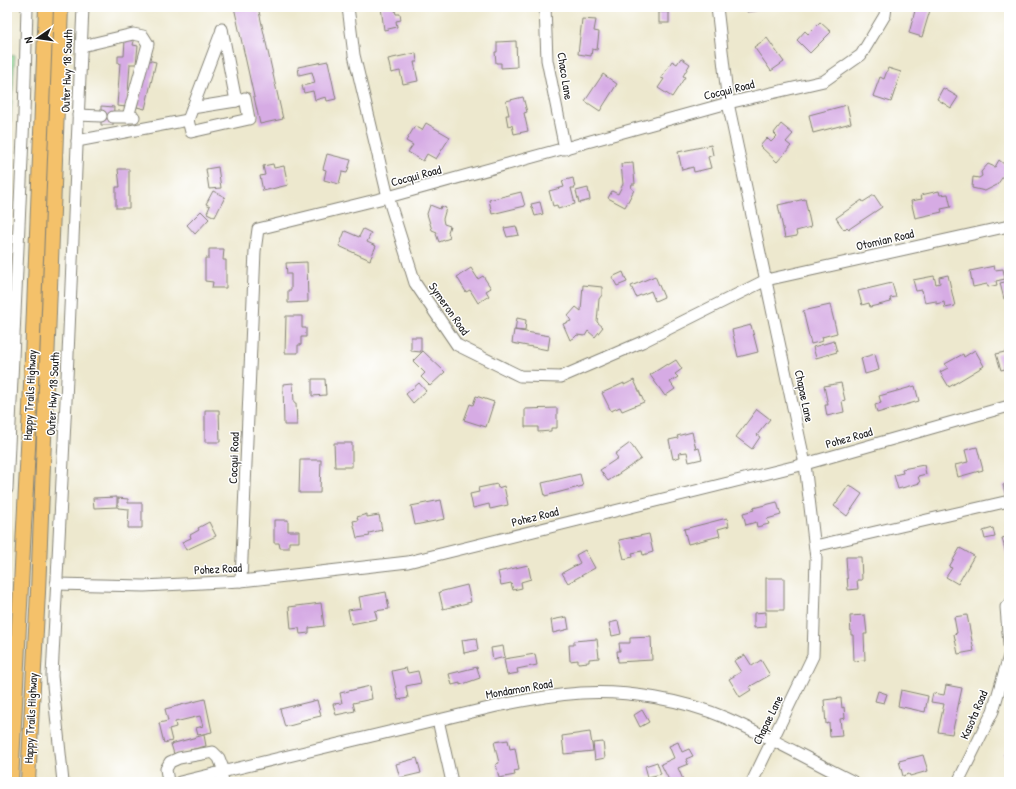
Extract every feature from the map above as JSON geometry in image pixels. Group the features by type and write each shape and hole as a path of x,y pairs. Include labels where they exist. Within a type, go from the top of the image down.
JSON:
{"main road":[{"name":"Happy Trails Highway","path":"11,782 30,401 46,7"},
{"name":"Happy Trails Highway","path":"27,782 38,592 61,7"},
{"path":"16,687 18,771 22,778 27,782"}],"street":[{"path":"7,489 11,325 24,115 27,7"},
{"name":"Outer Hwy 18 South","path":"63,782 52,676 83,7"},
{"name":"Symeron Road","path":"348,7 354,55 388,197 415,283 457,345 520,376 561,377 642,342 766,280"},
{"name":"Chaco Lane","path":"545,7 548,60 564,149"},
{"name":"Chapae Lane","path":"717,7 728,103 805,464 816,558 813,656 752,782"},
{"name":"Cocqui Road","path":"242,581 255,250 258,229 388,197 728,103 824,82 861,55 885,15 886,7"},
{"path":"192,108 236,101 245,98 249,119 191,132 188,120 192,108 222,29 236,101"},
{"path":"82,46 133,34 143,36 146,40 148,44 128,117"},
{"path":"78,115 101,116"},
{"path":"113,117 134,117 133,132"},
{"path":"77,141 133,132 188,120"},
{"name":"Otomian Road","path":"766,280 1009,226"},
{"name":"Pohez Road","path":"56,584 144,586 242,581 408,562 805,464 1009,406"},
{"path":"814,546 1009,501"},
{"path":"1009,604 1006,608 1009,645"},
{"name":"Kasota Road","path":"958,782 993,711 1009,656"},
{"name":"Mondamon Road","path":"180,782 223,775 497,706 541,697 582,693 623,694 664,700 725,718 854,782"},
{"path":"438,720 452,782"},
{"path":"168,782 166,769 170,762 204,753 214,752 219,758 223,775"}],"green space":[{"path":"15,55 7,178 7,57"}],"building":[{"path":"234,7 258,7 283,119 260,124"},
{"path":"381,7 394,7 396,14 400,14 401,20 396,21 397,27 384,30"},
{"path":"747,7 761,7 762,10 747,12"},
{"path":"916,7 931,7 922,37 909,33"},
{"path":"659,12 669,12 669,23 659,23"},
{"path":"582,19 596,20 594,31 599,32 597,50 592,49 591,56 578,54"},
{"path":"820,22 831,32 810,53 797,40 805,31 808,34"},
{"path":"767,38 784,62 771,71 754,47"},
{"path":"125,40 134,41 133,45 138,46 136,64 130,64 127,107 117,106 120,63 118,63 118,56 124,56"},
{"path":"516,41 517,67 501,68 501,63 496,63 495,52 497,52 497,42"},
{"path":"416,53 417,62 414,62 418,81 403,84 400,71 391,73 388,59"},
{"path":"681,58 690,64 683,76 685,77 672,97 658,88 664,79 661,78 672,61 677,64"},
{"path":"147,60 156,62 145,109 137,107"},
{"path":"328,61 336,99 327,101 326,97 315,100 313,91 304,93 302,86 315,83 312,72 299,75 298,67"},
{"path":"888,68 901,72 891,102 873,96 880,77 884,79"},
{"path":"603,74 617,84 600,111 585,101"},
{"path":"943,88 958,97 951,108 937,99"},
{"path":"523,97 527,112 524,113 528,131 514,134 512,125 508,126 506,115 509,115 506,101"},
{"path":"847,105 851,123 813,133 809,115"},
{"path":"101,106 114,107 113,125 101,125"},
{"path":"426,123 450,137 436,159 427,154 423,161 408,152 413,145 406,141 415,126 422,130"},
{"path":"781,124 793,134 786,142 791,146 777,162 760,146 767,138 771,142 777,136 774,133"},
{"path":"711,145 713,155 708,157 711,168 694,172 693,167 682,170 678,152"},
{"path":"327,154 351,160 347,173 342,172 339,184 324,180 326,170 323,169"},
{"path":"999,160 1009,168 997,185 985,191 972,188 973,177 979,178 982,176 981,172 988,164 995,167"},
{"path":"633,163 635,184 632,184 631,188 634,190 625,207 608,198 612,191 618,194 623,184 621,164"},
{"path":"273,164 274,168 284,166 288,185 263,191 260,176 265,175 263,166"},
{"path":"218,167 221,188 209,189 206,169"},
{"path":"118,169 129,169 129,208 116,208 116,187 120,187"},
{"path":"573,178 575,188 571,188 575,204 558,209 557,205 553,206 549,191 564,187 562,181"},
{"path":"588,188 590,200 579,203 576,191"},
{"path":"213,191 225,197 215,217 207,213 210,206 206,204"},
{"path":"939,191 940,195 948,194 951,207 941,209 942,212 915,218 911,201 922,199 921,195"},
{"path":"521,192 525,206 492,214 489,200"},
{"path":"874,195 882,207 849,229 847,227 844,230 836,218 862,200 863,202"},
{"path":"805,199 811,227 796,231 797,236 785,238 778,205"},
{"path":"540,202 543,214 535,216 531,204"},
{"path":"430,205 440,209 441,206 446,208 443,219 444,224 450,226 448,232 450,238 439,242 436,234 437,232 432,230 427,214"},
{"path":"201,211 209,219 195,234 187,225"},
{"path":"516,226 519,235 507,237 504,228"},
{"path":"363,229 371,233 367,242 376,246 370,260 339,246 345,231 359,237"},
{"path":"209,249 224,249 223,260 226,260 226,288 212,288 213,282 205,281 205,258 209,258"},
{"path":"307,262 308,302 288,303 288,290 291,290 291,274 287,274 286,263"},
{"path":"994,266 995,270 1003,269 1005,279 996,281 997,285 988,287 987,284 973,287 970,271"},
{"path":"471,268 478,279 483,276 491,288 486,291 489,296 478,303 470,290 466,292 457,277"},
{"path":"623,272 627,282 617,286 612,277"},
{"path":"948,275 955,306 945,308 944,302 936,304 936,301 925,303 922,290 916,291 913,280 934,276 936,284 940,283 939,277"},
{"path":"655,276 664,297 655,301 651,291 636,297 631,286"},
{"path":"1009,281 1009,298 1004,299 1000,283"},
{"path":"892,283 896,297 890,298 891,302 870,307 869,303 862,305 858,291"},
{"path":"583,285 602,287 602,295 599,299 597,322 603,327 595,337 588,331 585,336 577,335 570,340 563,324 571,321 568,316 576,307 581,311"},
{"path":"830,305 837,333 822,337 823,341 811,344 803,311"},
{"path":"286,316 302,316 302,328 306,328 306,337 301,337 301,345 298,345 298,353 285,353"},
{"path":"517,318 526,320 525,331 515,330"},
{"path":"751,325 758,352 738,357 732,330"},
{"path":"514,330 550,336 548,350 512,343"},
{"path":"411,337 421,337 421,352 411,351"},
{"path":"834,341 837,352 816,358 813,347"},
{"path":"975,350 984,366 949,387 940,372 948,368 945,364 963,354 964,357"},
{"path":"423,351 445,372 430,386 421,377 425,373 413,361"},
{"path":"1009,351 1009,368 1001,370 996,354"},
{"path":"875,354 879,370 865,374 861,358"},
{"path":"676,360 682,369 675,374 678,377 670,382 675,389 665,396 650,375"},
{"path":"312,379 325,379 326,395 312,396"},
{"path":"634,380 644,402 622,411 620,407 611,411 602,393"},
{"path":"293,383 297,425 284,425 283,384"},
{"path":"419,383 426,391 413,403 406,394"},
{"path":"841,383 845,400 842,401 844,412 827,416 825,405 828,405 824,386"},
{"path":"915,386 919,401 877,413 875,405 881,403 879,396"},
{"path":"476,396 494,402 486,427 464,420 470,404 473,405"},
{"path":"557,408 557,428 551,428 551,431 538,432 538,427 525,427 525,409"},
{"path":"757,409 770,419 757,435 760,437 752,449 736,437"},
{"path":"205,410 219,410 220,442 205,442"},
{"path":"692,432 696,449 699,448 702,459 689,462 687,452 679,453 680,457 673,459 669,440"},
{"path":"334,443 352,443 352,467 335,467"},
{"path":"630,443 641,459 608,481 600,470 618,458 615,454"},
{"path":"977,447 983,470 958,477 955,465 968,462 965,450"},
{"path":"300,460 321,460 320,493 299,493"},
{"path":"924,465 926,474 918,476 920,483 898,489 894,475 903,473 902,469"},
{"path":"580,474 583,486 545,496 542,483"},
{"path":"1009,483 1009,496 1006,497 1003,485"},
{"path":"497,484 498,488 504,486 508,505 490,509 489,504 473,508 470,494 479,492 478,488"},
{"path":"849,485 862,494 847,516 834,506"},
{"path":"117,497 117,507 94,508 93,498"},
{"path":"118,498 128,499 128,503 142,503 142,528 128,528 129,509 118,508"},
{"path":"441,500 445,519 415,525 411,506"},
{"path":"777,502 781,515 767,519 769,524 757,527 756,522 746,525 743,513 754,510 753,508"},
{"path":"367,514 367,517 379,515 382,530 369,533 370,536 357,538 353,521 358,520 357,517"},
{"path":"727,518 729,526 718,529 720,536 688,544 684,529"},
{"path":"274,520 288,520 288,531 299,531 299,542 289,542 289,548 280,548 279,543 274,543"},
{"path":"209,522 216,536 186,550 182,542 191,538 190,535 199,530 198,528"},
{"path":"993,528 995,537 985,539 983,531"},
{"path":"649,534 653,552 643,555 642,551 632,553 633,557 624,559 619,540"},
{"path":"1009,536 1009,557 1007,557 1002,538"},
{"path":"960,548 974,556 958,584 946,577 952,568 949,567"},
{"path":"585,550 595,568 568,583 562,573 580,563 576,555"},
{"path":"846,557 861,557 862,580 857,580 858,589 848,590"},
{"path":"528,565 531,579 521,582 522,588 513,590 511,583 501,585 498,572"},
{"path":"766,578 784,578 784,610 766,610"},
{"path":"467,585 471,602 443,609 439,592"},
{"path":"386,592 389,609 375,611 377,619 351,624 348,610 361,608 359,597"},
{"path":"321,603 324,626 309,628 309,633 300,634 299,628 291,629 289,607"},
{"path":"766,612 766,627 754,628 754,613"},
{"path":"865,615 867,634 864,634 865,660 854,661 853,635 851,635 850,616"},
{"path":"967,615 974,651 958,654 954,634 957,633 954,617"},
{"path":"567,617 569,629 553,633 551,620"},
{"path":"618,621 621,634 612,636 609,623"},
{"path":"651,637 652,660 618,662 617,651 620,651 619,643 630,643 630,638"},
{"path":"476,638 478,650 464,653 462,640"},
{"path":"597,639 599,658 589,659 589,662 578,663 578,660 570,661 569,645 574,645 574,641"},
{"path":"503,646 505,657 493,660 491,648"},
{"path":"535,654 537,665 517,669 518,673 507,675 504,659"},
{"path":"745,655 752,666 761,660 770,675 749,687 751,690 740,697 729,679 741,672 734,661"},
{"path":"477,667 480,678 460,685 460,683 452,685 449,674"},
{"path":"406,668 408,673 418,671 421,683 406,686 408,698 398,700 392,671"},
{"path":"946,685 962,688 952,734 938,732 944,704 931,702 933,693 944,695"},
{"path":"370,686 372,699 353,703 355,711 336,715 333,704 342,703 340,693"},
{"path":"901,690 928,696 925,712 898,706"},
{"path":"878,691 887,694 884,703 875,701"},
{"path":"841,698 845,718 840,719 842,736 830,737 829,723 826,724 824,700"},
{"path":"205,699 212,732 198,735 196,728 203,726 200,716 175,722 176,727 169,729 172,741 164,743 159,723 168,721 165,709"},
{"path":"317,700 321,716 299,721 300,723 285,727 280,709"},
{"path":"642,710 649,722 640,727 634,715"},
{"path":"590,732 593,751 564,754 562,736"},
{"path":"204,735 206,746 174,754 171,744"},
{"path":"508,740 510,749 515,748 519,770 514,771 515,775 499,778 496,764 499,763 494,742"},
{"path":"603,742 605,758 595,760 593,743"},
{"path":"678,742 682,752 689,749 693,756 686,759 688,764 678,768 684,782 670,782 661,764 674,758 669,746"},
{"path":"1009,744 1009,757 1004,755"},
{"path":"923,755 928,771 910,776 909,774 903,776 899,761"},
{"path":"417,758 421,773 400,778 396,764"},
{"path":"657,762 661,774 648,777 645,766"}]}
